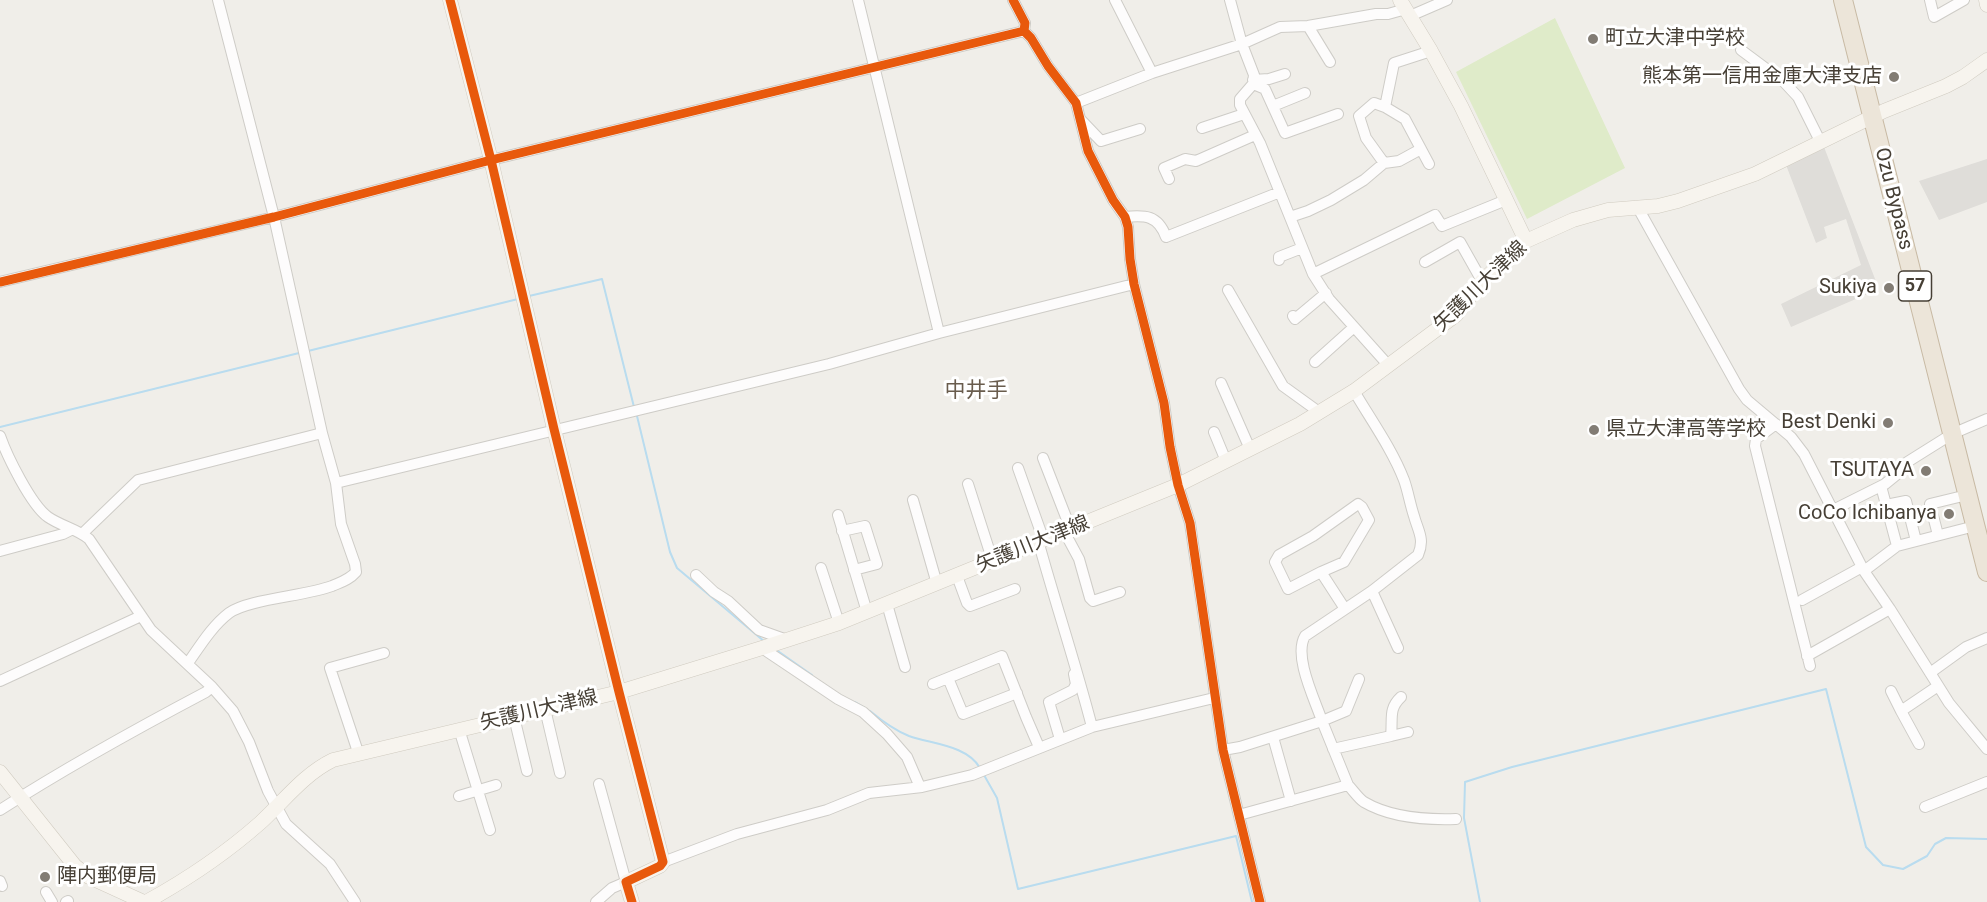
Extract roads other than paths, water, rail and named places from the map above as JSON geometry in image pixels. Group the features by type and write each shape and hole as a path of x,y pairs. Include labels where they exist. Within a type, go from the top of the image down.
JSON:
{"highway":[{"name":"Ozu Bypass","path":"1843,0 1878,114"},
{"name":"Ozu Bypass","path":"1856,0 1878,114 1981,527 1987,572"},
{"name":"Ozu Bypass","path":"1957,432 1967,495 1981,527"}],"main road":[{"path":"450,0 491,160 554,429 663,862 660,866 627,882 632,902"},
{"path":"1986,0 1987,5"},
{"path":"1405,8 1461,106 1526,241"},
{"name":"矢護川大津線","path":"0,772 75,866 89,877 145,902 166,891 233,845 319,767 333,760 358,752 619,692 839,623 1041,543 1178,485 1250,449 1354,391 1456,315 1482,281 1526,241 1573,220 1608,210 1638,208 1678,201 1755,174 1878,114 1955,81 1987,60"}],"street":[{"path":"188,663 212,630 230,612 245,606 317,591 351,579 356,572 341,524 336,483 322,433 274,217 218,0"},
{"path":"858,0 939,333"},
{"path":"1013,0 1024,23 1024,31 1076,103 1088,151 1113,201 1125,217 1134,284 1147,343 1164,403 1178,485 1190,523 1223,750 1260,902"},
{"path":"1115,0 1152,73"},
{"path":"1230,0 1242,44 1254,75 1253,82 1240,99 1240,105 1260,143 1313,274 1326,294 1389,366"},
{"path":"1076,103 1152,73 1242,44 1280,27 1308,26 1388,14 1405,8 1447,0"},
{"path":"1930,0 1934,17 1964,0"},
{"path":"1308,26 1330,62"},
{"path":"0,282 274,217 491,160 1024,31"},
{"path":"1741,50 1784,82 1798,97 1820,141"},
{"path":"1385,107 1394,63 1431,51"},
{"path":"1253,82 1285,74"},
{"path":"1253,82 1265,88 1285,133 1338,114"},
{"path":"1274,106 1305,93"},
{"path":"1384,164 1366,138 1359,116 1374,103 1405,119 1429,164"},
{"path":"1202,128 1244,114"},
{"path":"1080,119 1101,141 1140,129"},
{"path":"1169,179 1164,168 1185,159 1196,161 1255,135"},
{"path":"1290,217 1330,200 1364,180 1384,164 1399,161 1421,149"},
{"path":"1125,217 1150,217 1162,226 1166,237 1280,192"},
{"path":"1313,274 1435,215 1443,226 1506,200"},
{"path":"1638,208 1739,389 1747,400 1791,437 1804,454 1831,511 1863,569 1938,686 1966,725 1987,749"},
{"path":"1425,262 1460,242 1482,281"},
{"path":"1280,260 1279,257 1302,248"},
{"path":"336,483 818,366 1134,284"},
{"path":"1228,290 1283,386 1319,412"},
{"path":"1293,316 1295,319 1326,294"},
{"path":"1315,362 1354,327"},
{"path":"1221,383 1250,449"},
{"path":"1354,391 1404,479 1414,519 1422,537 1422,548 1418,555 1372,591 1305,636 1300,651 1303,665 1322,721 1348,784 1363,801 1388,812 1430,820 1456,819"},
{"path":"1831,511 1881,486 1901,471 1901,466 1957,432 1987,419"},
{"path":"1776,424 1756,439 1755,446 1808,661 1890,609"},
{"path":"1214,432 1226,461"},
{"path":"83,533 138,480 322,433"},
{"path":"0,436 15,468 40,511 71,530 83,533 89,539 151,630 188,663 233,711 249,742 268,791 286,824 330,864 355,902"},
{"path":"1043,458 1079,559 1090,598 1093,601 1120,592"},
{"path":"1018,468 1092,727"},
{"path":"968,484 993,562"},
{"path":"1881,486 1896,546"},
{"path":"1938,536 1930,504 1967,495"},
{"path":"913,500 937,584"},
{"path":"1886,505 1906,501 1916,541"},
{"path":"1358,504 1369,520 1344,562 1322,572 1288,589 1275,562 1279,555 1313,536 1358,504"},
{"path":"838,515 867,612"},
{"path":"842,531 865,526 877,564 854,570"},
{"path":"1803,600 1863,569 1896,546 1981,527"},
{"path":"0,551 71,530"},
{"path":"821,568 839,623"},
{"path":"1322,572 1345,609"},
{"path":"696,575 759,630 787,640"},
{"path":"957,576 970,606 1015,589"},
{"path":"1372,591 1398,648"},
{"path":"887,604 904,667"},
{"path":"0,681 141,616"},
{"path":"1930,673 1966,647 1987,638"},
{"path":"1060,739 1049,702 1074,690 1076,684 1067,647"},
{"path":"762,648 838,699 863,712 907,757 920,787"},
{"path":"358,752 330,668 384,653"},
{"path":"933,684 1002,656 1039,747"},
{"path":"948,678 963,714 1017,693"},
{"path":"1223,750 1273,737 1346,711 1359,679"},
{"path":"1901,711 1938,686"},
{"path":"0,810 132,731 212,687"},
{"path":"1891,692 1919,744"},
{"path":"1391,736 1392,709 1401,697"},
{"path":"663,862 737,834 827,810 869,793 920,787 982,772 1092,727 1214,698"},
{"path":"545,710 560,773"},
{"path":"513,717 527,771"},
{"path":"459,729 490,830"},
{"path":"1333,749 1408,732"},
{"path":"1273,737 1291,801"},
{"path":"1925,807 1987,782"},
{"path":"596,902 612,888 627,882 599,784"},
{"path":"1239,815 1348,784"},
{"path":"459,796 496,785"}],"waterway":[{"path":"529,296 602,279 634,407"},
{"path":"308,351 518,299"},
{"path":"0,427 299,353"},
{"path":"637,416 670,552 677,568 765,642"},
{"path":"775,649 812,675"},
{"path":"1480,902 1464,818 1465,782 1512,767 1826,689 1866,847 1883,865 1903,869 1927,856 1935,844 1946,838 1987,839"},
{"path":"855,702 865,708"},
{"path":"870,711 904,734 948,746 967,754 980,768"},
{"path":"984,775 997,798 1018,889 1236,836 1252,902"}],"place":[{"name":"町立大津中学校","path":"1593,39"},
{"name":"熊本第一信用金庫大津支店","path":"1894,77"},
{"name":"Sukiya","path":"1889,288"},
{"name":"Best Denki","path":"1888,423"},
{"name":"県立大津高等学校","path":"1594,430"},
{"name":"TSUTAYA","path":"1926,471"},
{"name":"CoCo Ichibanya","path":"1949,514"},
{"name":"陣内郵便局","path":"45,877"}],"district":[{"name":"中井手","path":"976,392"}]}
